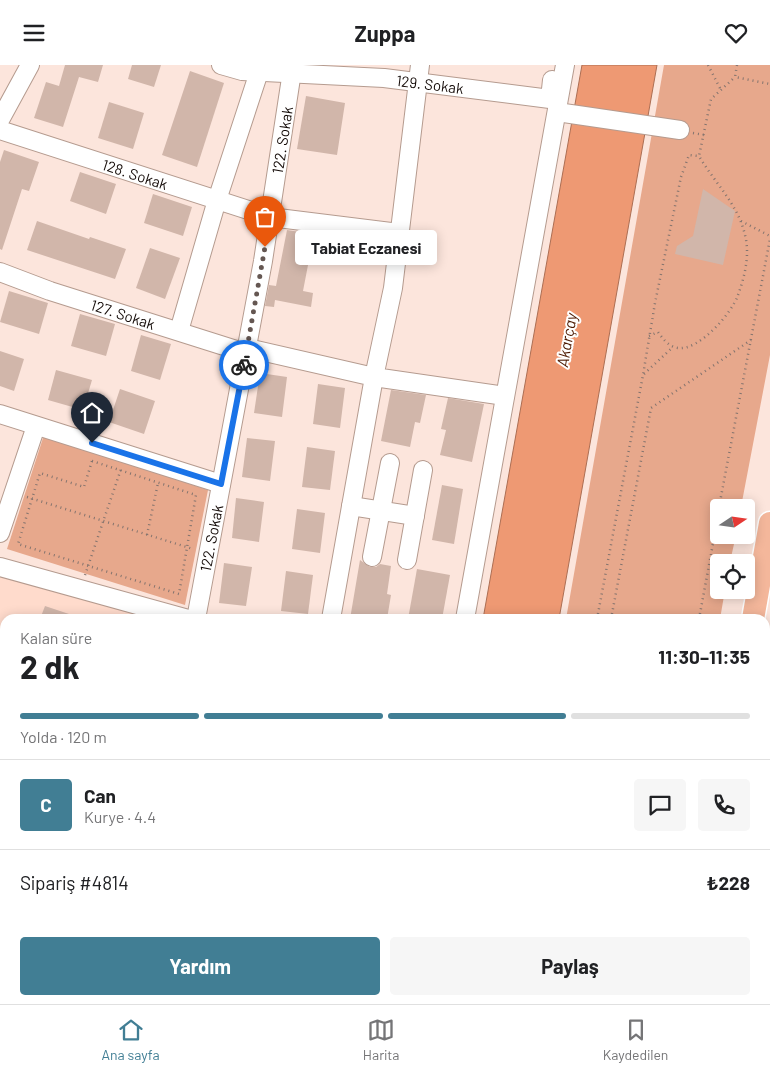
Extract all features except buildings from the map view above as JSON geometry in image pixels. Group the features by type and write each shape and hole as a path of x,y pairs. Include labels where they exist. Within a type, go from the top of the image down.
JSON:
{"main road":[{"path":"754,614 770,523"}],"street":[{"path":"0,120 30,65"},
{"name":"129. Sokak","path":"221,65 242,71 259,72 292,69 384,78 419,74 553,105 680,130"},
{"path":"553,65 553,105"},
{"path":"466,614 505,396 553,105 565,65"},
{"name":"122. Sokak","path":"197,614 270,217 292,69"},
{"path":"179,331 259,72"},
{"path":"332,614 374,377 392,288 419,74"},
{"name":"128. Sokak","path":"0,130 270,217 400,233"},
{"name":"127. Sokak","path":"0,272 50,291 246,350 374,377 505,396"},
{"path":"0,414 221,484"},
{"path":"0,533 36,426"},
{"path":"372,557 390,463"},
{"path":"407,560 423,469"},
{"path":"351,506 415,517"},
{"path":"0,567 170,614"},
{"path":"770,884 770,903"}],"path":[{"path":"708,65 721,91"},
{"path":"650,336 658,332 669,345 680,349 692,345 708,334 730,311 738,296 745,271 747,254 745,235 730,201 699,156 711,99 735,77 737,65"},
{"path":"735,77 770,84"},
{"path":"598,614 681,177 689,155 699,156"},
{"path":"721,499 770,238 740,220"},
{"path":"612,614 651,408 751,340"},
{"path":"643,375 674,347"},
{"path":"92,461 158,483 196,495 178,594 18,545 40,473 84,487 92,461"},
{"path":"84,578 122,464"},
{"path":"147,535 158,483"},
{"path":"13,493 208,554"},
{"path":"700,614 713,544"}],"shaded area":[{"path":"664,65 770,65 770,355 743,499 710,499 710,544 734,544 732,554 710,554 710,599 723,599 721,614 567,614"},
{"path":"44,435 208,490 185,605 7,549"},
{"path":"0,569 144,614 0,614"}],"water":[{"name":"Akarçay","path":"582,65 657,65 560,614 484,614"}],"way so far":[{"path":"244,365 265,247"}],"place":[{"name":"Tabiat Eczanesi","path":"265,247"}],"route":[{"path":"92,443 221,484 244,365"}]}
